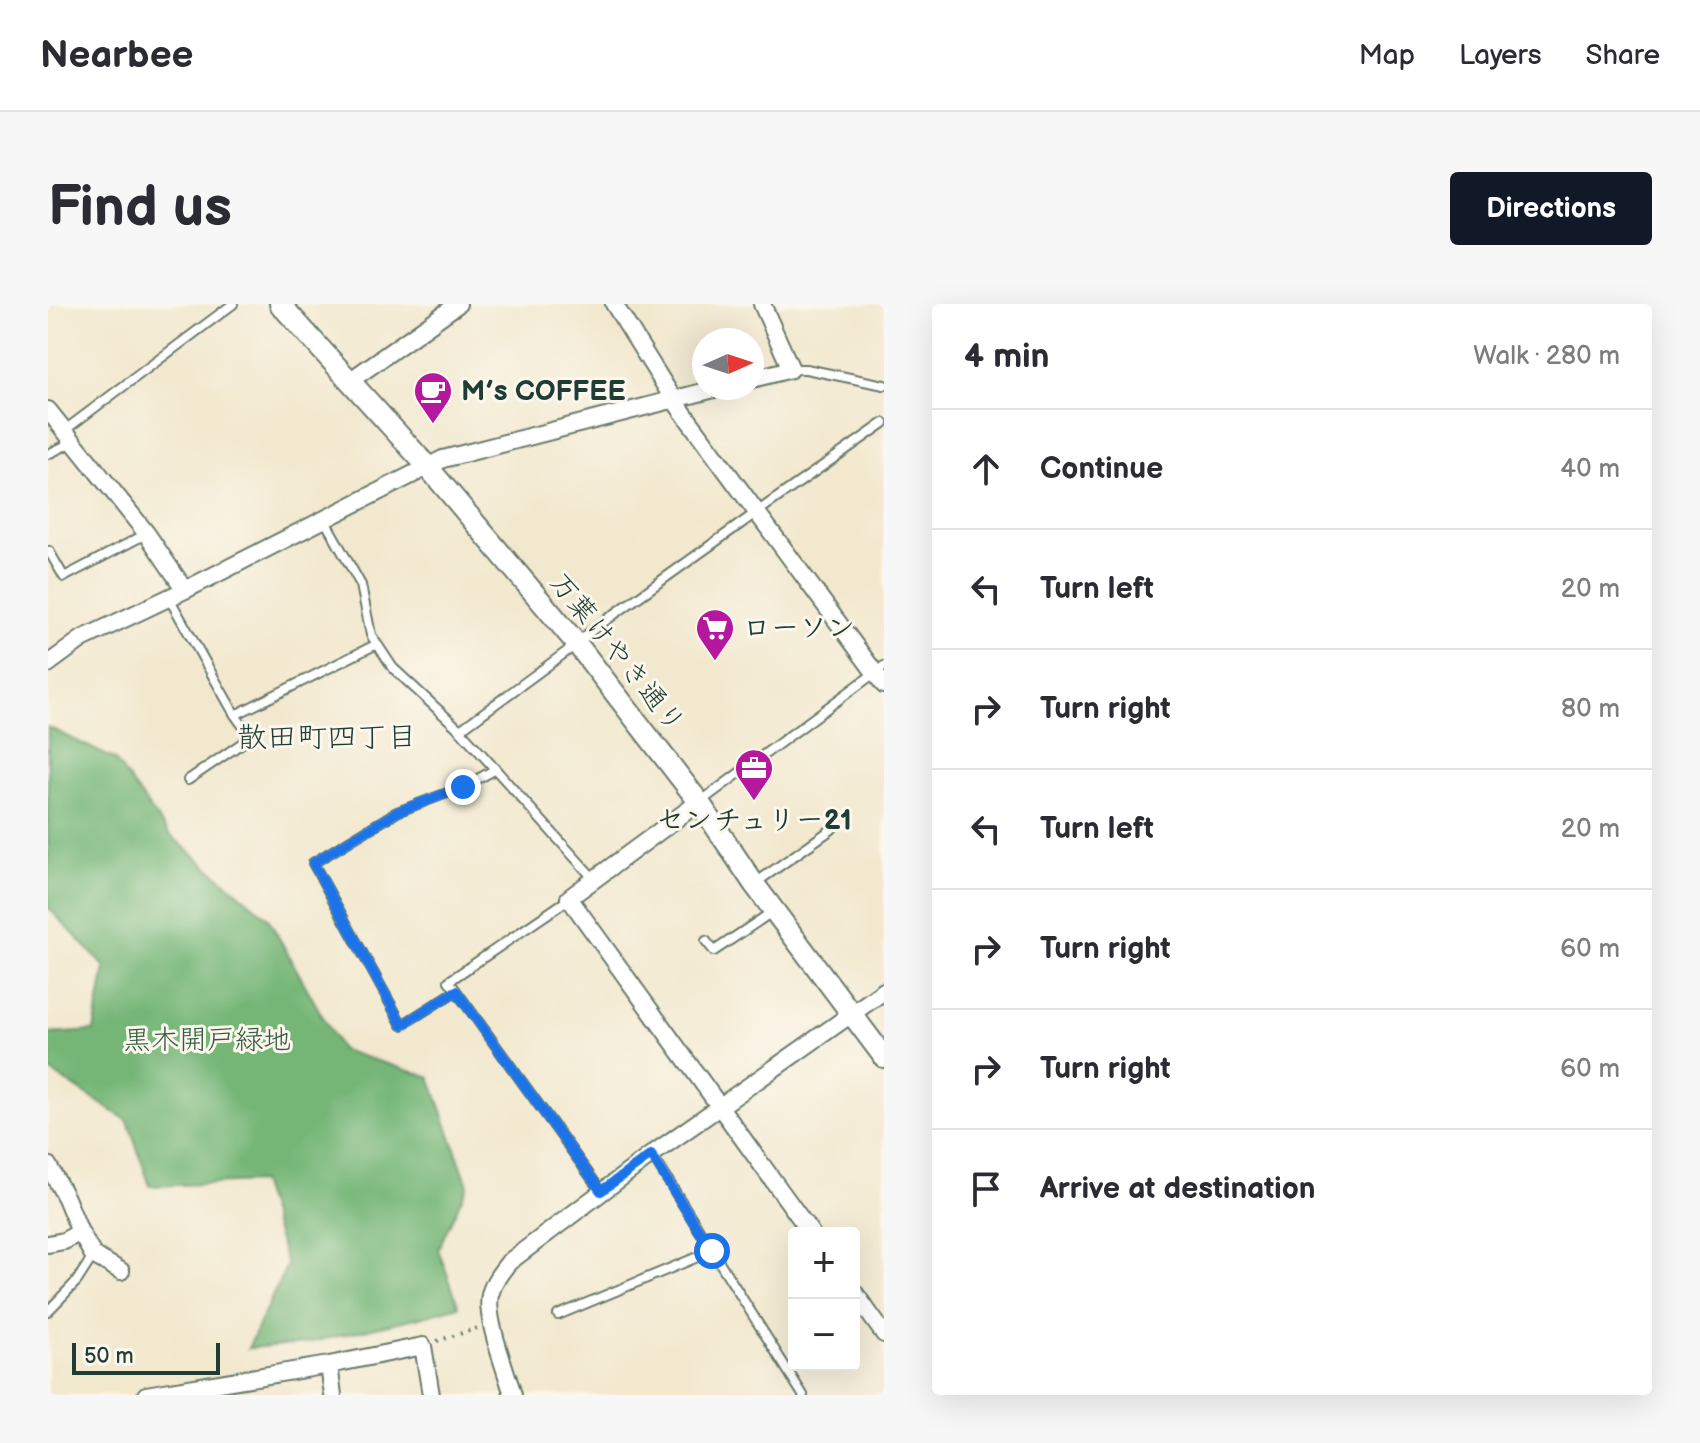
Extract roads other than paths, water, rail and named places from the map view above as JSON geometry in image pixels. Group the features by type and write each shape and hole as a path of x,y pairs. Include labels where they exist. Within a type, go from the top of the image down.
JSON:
{"street":[{"name":"万葉けやき通り","path":"280,304 427,466 577,644 699,802 754,884 884,1057"},
{"path":"351,380 458,304"},
{"path":"614,304 674,400 881,674"},
{"path":"762,304 791,369 764,376"},
{"path":"48,664 82,639 443,459 692,395"},
{"path":"48,410 147,534 185,590"},
{"path":"699,802 569,898 807,1227"},
{"path":"513,1395 492,1324 489,1298 496,1279 509,1262 601,1191 884,991"},
{"path":"48,1165 93,1255 121,1271"},
{"path":"48,1244 64,1241 80,1232"},
{"path":"859,1299 884,1334"},
{"path":"146,1395 229,1388 423,1346 431,1395"},
{"path":"329,1365 333,1395"}],"lane":[{"path":"48,454 233,304"},
{"path":"791,369 806,369 884,385"},
{"path":"460,730 591,631 884,423"},
{"path":"324,519 361,585 371,635 393,668 460,730 594,879"},
{"path":"49,551 64,577 147,534"},
{"path":"169,598 235,715 251,737 188,780"},
{"path":"235,715 377,644"},
{"path":"699,802 881,674"},
{"path":"456,991 402,1025 313,863 397,812 463,787 496,769"},
{"path":"754,884 832,829"},
{"path":"569,898 449,981 601,1191"},
{"path":"706,941 714,951 775,911"},
{"path":"651,1155 803,1395"},
{"path":"558,1315 712,1251"},
{"path":"48,1311 77,1281 93,1255"}],"place":[{"name":"M’s COFFEE","path":"433,425"},
{"name":"ローソン","path":"715,662"},
{"name":"センチュリー21","path":"754,802"}],"district":[{"name":"散田町四丁目","path":"327,738"}],"park label":[{"name":"黒木開戸緑地","path":"207,1040"}]}
